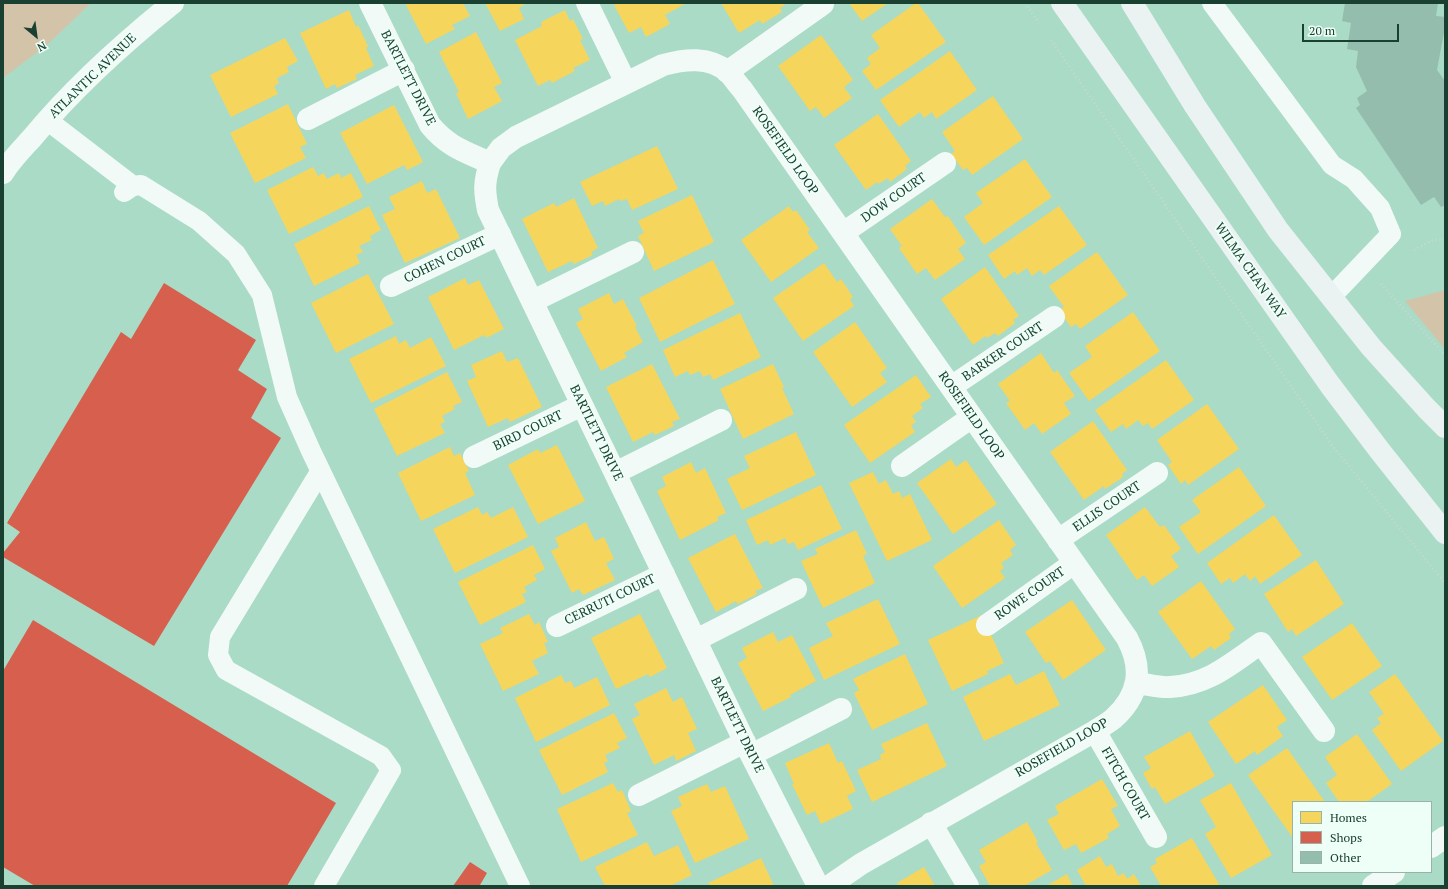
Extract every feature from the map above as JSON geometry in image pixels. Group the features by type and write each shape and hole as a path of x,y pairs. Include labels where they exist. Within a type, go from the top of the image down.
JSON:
{"main road":[{"name":"WILMA CHAN WAY","path":"1062,3 1330,385 1380,452 1445,533"},
{"path":"1132,3 1195,106 1278,230 1371,347 1445,427"}],"street":[{"name":"ATLANTIC AVENUE","path":"3,173 76,88 120,47 173,3"},
{"name":"BARTLETT DRIVE","path":"370,3 430,125 440,137 453,146 490,163 484,193 488,210 748,748 818,886"},
{"path":"587,3 626,83"},
{"path":"728,72 823,4 822,3"},
{"name":"ROSEFIELD LOOP","path":"490,163 501,148 516,137 663,65 680,60 697,59 714,64 728,72 742,89 951,387 1127,638 1134,651 1137,667 1136,683 1127,702 1113,719 1095,731 860,864 829,886"},
{"path":"308,118 404,70"},
{"name":"DOW COURT","path":"843,233 945,163"},
{"name":"COHEN COURT","path":"391,286 500,234"},
{"path":"533,301 633,252"},
{"name":"BARKER COURT","path":"951,387 1054,316"},
{"name":"BIRD COURT","path":"474,457 582,405"},
{"path":"902,466 972,417"},
{"path":"615,473 721,420"},
{"name":"ELLIS COURT","path":"1058,540 1157,474"},
{"name":"ROWE COURT","path":"987,625 1074,563"},
{"name":"CERRUTI COURT","path":"557,626 664,574"},
{"path":"696,640 796,589"},
{"path":"1136,683 1169,687 1192,685 1213,676 1261,643 1324,732"},
{"path":"639,795 841,709"},
{"name":"FITCH COURT","path":"1095,731 1156,837"},
{"path":"931,823 968,886"},
{"path":"1432,845 1445,837"},
{"path":"1373,886 1392,873"}],"lane":[{"path":"1212,3 1332,165 1354,179 1380,208 1391,234 1331,297"},
{"path":"47,120 129,189 141,184 199,221 236,254 262,295 286,396 320,472 520,886"},
{"path":"320,472 220,637 218,655 226,670 381,756 391,770 324,886"}],"path":[{"path":"1376,279 1445,355"},
{"path":"3,881 12,886"}],"shaded area":[{"path":"3,3 91,3 48,44 3,78"},
{"path":"1445,290 1445,349 1405,301"}],"building: Homes":[{"path":"405,3 463,3 470,16 452,25 455,29 426,44"},
{"path":"485,3 523,3 524,5 519,8 524,19 500,31"},
{"path":"618,3 685,4 665,15 670,24 646,37 641,27 629,33 614,5"},
{"path":"721,3 783,3 785,5 780,8 782,12 762,24 760,20 739,33"},
{"path":"849,3 888,3 862,21"},
{"path":"918,3 946,42 876,90 862,71 871,64 867,58 880,48 871,35"},
{"path":"349,10 356,27 358,25 368,46 366,48 374,66 355,75 357,79 337,88 335,84 326,89 300,33"},
{"path":"565,10 570,21 573,19 583,39 580,40 590,60 573,68 575,71 552,83 550,80 538,86 515,40 542,26 541,22"},
{"path":"476,32 502,83 494,87 502,101 468,119 456,93 459,92 439,52"},
{"path":"821,35 853,80 844,87 852,98 824,118 816,107 810,111 778,66"},
{"path":"285,38 298,61 287,67 289,72 277,78 279,83 274,86 278,94 231,117 210,75"},
{"path":"950,51 977,90 936,119 932,112 924,118 920,112 899,127 880,100"},
{"path":"993,96 1023,139 972,175 967,168 963,170 951,154 955,151 942,132"},
{"path":"288,104 307,144 300,147 306,158 255,183 230,133"},
{"path":"394,105 423,162 407,170 404,165 367,184 340,133"},
{"path":"878,114 911,161 905,166 907,169 890,182 888,178 878,184 877,182 866,190 834,145"},
{"path":"657,146 678,189 632,210 627,199 621,201 619,199 605,206 603,201 592,206 580,182"},
{"path":"1025,159 1052,197 984,245 964,217 983,203 976,193"},
{"path":"313,167 318,176 324,173 327,179 339,173 341,178 351,173 363,197 289,234 267,190"},
{"path":"422,181 427,193 436,189 460,238 405,263 382,215 395,209 389,197"},
{"path":"692,195 714,242 654,271 638,236 644,233 638,221"},
{"path":"574,198 598,248 591,252 593,255 574,264 572,261 548,272 522,219 554,203 556,207"},
{"path":"932,199 945,217 948,216 966,243 958,249 965,259 935,280 926,268 917,274 899,248 902,246 890,229"},
{"path":"369,206 381,230 370,236 372,240 359,246 363,252 356,255 360,263 314,286 294,244"},
{"path":"789,206 793,212 796,210 810,230 807,232 819,248 771,282 741,240"},
{"path":"1059,206 1087,245 1044,275 1040,270 1032,276 1027,268 1017,275 1015,271 1004,279 988,255"},
{"path":"1097,252 1128,295 1080,329 1076,324 1071,327 1059,310 1064,307 1049,286"},
{"path":"713,260 735,304 660,342 639,298"},
{"path":"824,263 837,282 841,279 853,297 850,299 854,306 803,341 773,298"},
{"path":"985,267 1019,316 1013,320 1015,323 998,336 995,333 987,338 985,336 973,345 941,299"},
{"path":"368,274 394,324 336,353 311,303"},
{"path":"465,278 468,285 479,280 504,329 486,338 484,335 454,350 428,297"},
{"path":"609,293 614,304 623,299 637,326 635,327 643,342 624,353 627,357 601,371 576,323 583,319 578,309"},
{"path":"1133,312 1160,351 1089,401 1069,373 1092,357 1085,346"},
{"path":"740,313 761,357 713,380 710,374 703,377 700,371 690,375 688,371 675,377 663,350"},
{"path":"855,322 887,368 880,373 887,382 852,407 813,352"},
{"path":"396,336 399,344 406,340 410,348 431,337 446,366 371,403 349,359"},
{"path":"502,351 507,362 518,358 542,407 510,422 508,418 488,427 467,381 476,377 471,365"},
{"path":"1041,353 1054,373 1057,370 1075,396 1064,403 1071,414 1042,434 1034,423 1025,430 1006,403 1010,401 998,384"},
{"path":"1166,360 1194,400 1152,429 1148,423 1143,426 1138,420 1126,429 1123,424 1111,432 1095,410"},
{"path":"652,364 680,419 672,422 674,426 655,435 653,432 633,442 606,387"},
{"path":"773,364 784,387 782,388 794,414 743,439 720,389"},
{"path":"447,372 462,402 453,406 455,409 442,416 445,422 440,424 445,433 397,456 374,409"},
{"path":"916,375 931,397 920,404 923,408 912,416 916,422 911,425 915,432 870,463 844,425"},
{"path":"1207,404 1239,449 1188,485 1185,480 1181,484 1168,465 1172,462 1157,440"},
{"path":"1093,421 1127,470 1122,474 1123,477 1105,489 1104,486 1084,500 1050,452"},
{"path":"796,432 816,475 742,510 727,479 750,468 744,456"},
{"path":"557,445 585,501 538,524 508,465 538,449 540,453"},
{"path":"450,447 454,456 460,453 469,471 465,473 475,495 421,521 398,473"},
{"path":"951,459 956,467 966,460 997,504 953,534 917,483"},
{"path":"691,462 696,473 705,468 726,513 717,517 719,520 680,540 657,491 666,486 662,477"},
{"path":"1239,467 1266,506 1198,554 1179,527 1201,512 1192,500"},
{"path":"873,472 879,484 886,480 893,494 899,491 902,498 910,494 932,540 887,561 849,483"},
{"path":"821,485 842,529 798,550 794,542 788,544 785,538 770,545 768,540 757,545 746,520"},
{"path":"478,507 482,515 487,512 491,518 513,507 528,537 455,573 433,529"},
{"path":"1145,507 1160,527 1164,525 1181,549 1171,556 1179,567 1152,586 1144,575 1137,580 1106,535"},
{"path":"1274,515 1302,555 1260,584 1255,576 1250,581 1245,574 1233,583 1230,578 1221,584 1207,563"},
{"path":"999,520 1016,545 1010,550 1013,555 1001,563 1004,568 1000,571 1005,578 962,608 933,566"},
{"path":"586,522 595,541 604,537 614,559 606,563 615,580 583,595 579,589 572,593 551,551 559,547 555,538"},
{"path":"856,530 867,554 863,556 875,583 823,608 801,561 818,554 815,549"},
{"path":"735,534 763,588 755,591 757,594 738,604 736,601 716,612 688,558"},
{"path":"533,545 545,569 534,575 537,580 524,587 527,592 522,594 526,602 480,625 458,582"},
{"path":"1316,560 1344,604 1296,636 1292,629 1288,632 1264,594"},
{"path":"1201,581 1235,629 1229,634 1231,638 1214,650 1211,646 1192,659 1158,612"},
{"path":"878,599 900,644 824,680 809,648 833,636 826,623"},
{"path":"1072,600 1106,650 1063,680 1050,661 1046,663 1025,632"},
{"path":"529,614 535,625 539,622 548,642 544,643 548,653 532,661 539,674 503,691 480,644 503,633 500,628"},
{"path":"640,614 667,668 650,677 648,674 616,689 591,638"},
{"path":"982,615 1004,663 987,671 988,674 952,691 928,640"},
{"path":"1352,623 1382,666 1332,700 1302,657"},
{"path":"773,632 778,642 792,635 816,681 790,695 791,697 763,711 738,663 747,658 742,648"},
{"path":"905,654 928,704 872,730 854,693 859,690 853,679"},
{"path":"1044,671 1060,705 984,741 963,697 1010,674 1016,685"},
{"path":"1395,674 1443,741 1401,771 1372,730 1381,723 1377,718 1384,714 1369,692"},
{"path":"561,675 565,683 571,681 574,688 597,677 610,705 536,742 515,698"},
{"path":"1263,685 1287,720 1277,727 1283,736 1257,755 1255,751 1236,764 1208,722"},
{"path":"666,688 673,702 682,697 697,729 688,733 696,751 676,761 674,755 654,765 632,719 640,715 634,704"},
{"path":"614,713 627,738 617,743 620,748 605,755 608,761 604,763 608,772 562,795 539,750"},
{"path":"927,723 947,766 872,802 857,770 881,759 880,755 885,752 881,744"},
{"path":"1190,731 1215,776 1165,804 1155,787 1152,789 1143,773 1151,768 1144,757"},
{"path":"1357,734 1392,784 1368,801 1338,801 1326,783 1337,775 1325,757"},
{"path":"829,743 838,763 842,761 856,791 847,796 853,809 821,824 815,811 807,815 792,784 794,784 785,763"},
{"path":"1287,748 1324,801 1292,801 1292,837 1248,775"},
{"path":"1102,779 1118,806 1111,809 1120,826 1107,834 1109,838 1081,853 1076,844 1064,850 1047,820 1059,814 1055,806"},
{"path":"613,783 618,792 622,790 631,811 627,813 638,835 581,862 557,809"},
{"path":"1231,783 1272,855 1231,878 1205,834 1216,827 1200,800"},
{"path":"707,784 711,792 725,786 749,839 695,863 671,811 682,806 678,797"},
{"path":"1027,822 1038,842 1036,843 1052,870 1024,886 990,886 979,866 986,862 979,850"},
{"path":"1192,838 1220,886 1161,886 1150,867 1157,863 1155,859"},
{"path":"647,842 654,856 678,845 692,875 670,886 605,886 595,867"},
{"path":"1100,856 1106,867 1112,864 1118,876 1124,873 1127,879 1134,874 1141,886 1086,886 1077,870"},
{"path":"761,858 774,886 710,886 708,883"},
{"path":"924,867 935,886 898,886 897,883"},
{"path":"1067,874 1073,886 1046,886"}],"building: Shops":[{"path":"164,283 256,340 238,370 267,389 251,418 281,438 154,646 3,557 3,553 20,532 7,523 121,332 131,339"},
{"path":"33,620 336,803 287,886 35,886 3,867 3,671"},
{"path":"470,862 487,873 480,885 481,886 453,886"}],"building: Other":[{"path":"1345,3 1438,3 1436,16 1445,17 1445,27 1437,70 1445,81 1445,205 1441,207 1434,197 1421,205 1356,108 1360,105 1357,98 1367,91 1356,67 1358,51 1347,49 1351,23 1342,21"}]}
